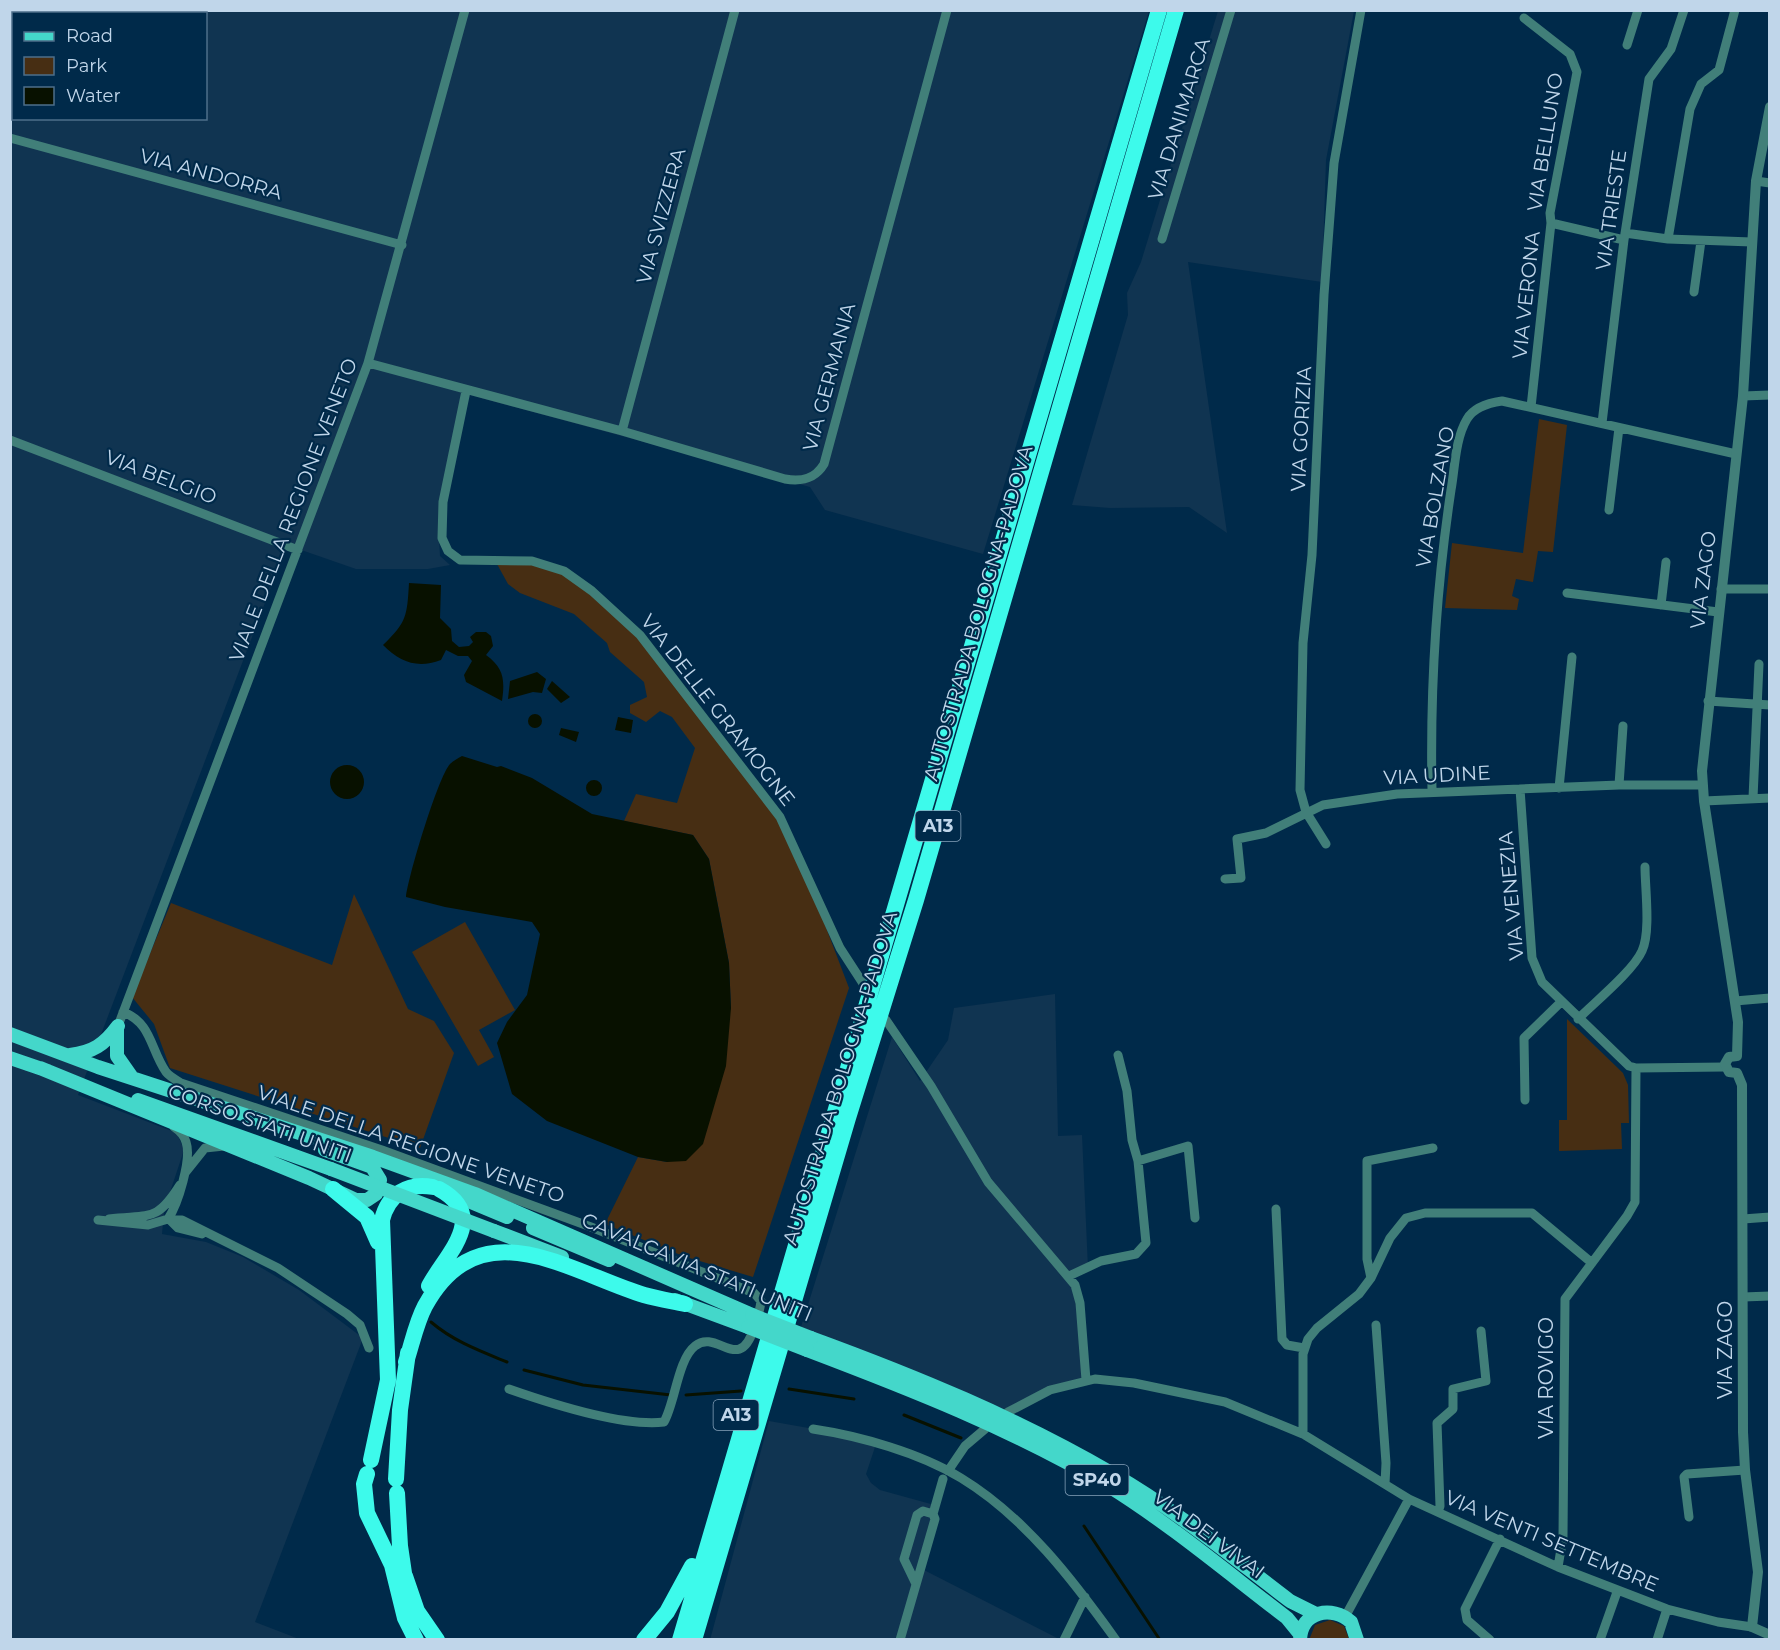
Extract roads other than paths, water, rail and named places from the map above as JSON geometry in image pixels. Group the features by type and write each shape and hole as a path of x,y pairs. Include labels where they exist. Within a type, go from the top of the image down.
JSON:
{"highway":[{"name":"AUTOSTRADA BOLOGNA-PADOVA","path":"680,1640 1159,10"},
{"name":"AUTOSTRADA BOLOGNA-PADOVA","path":"694,1640 848,1118 916,900 1176,10"},
{"path":"411,1637 399,1570 397,1486 406,1362 413,1325 421,1303 435,1274 457,1246 462,1230 462,1216 457,1204 436,1188 409,1187 395,1196 387,1206 382,1227 388,1380 364,1484 367,1513 399,1570 417,1611 437,1640"},
{"path":"333,1189 367,1217 379,1243 385,1275"},
{"name":"A13","path":"644,1640 667,1612 690,1570 751,1363 798,1233"},
{"path":"406,1362 424,1308 441,1283 464,1264 492,1254 534,1254 644,1294 685,1304"}],"main road":[{"path":"68,1056 96,1049 106,1043 118,1026"},
{"path":"118,1026 117,1056 119,1063 132,1077"},
{"name":"CORSO STATI UNITI","path":"10,1034 68,1056 374,1156 475,1194"},
{"name":"CORSO STATI UNITI","path":"10,1058 181,1115 494,1231"},
{"path":"39,1068 356,1200 367,1200 376,1194 380,1180 376,1171 368,1165 98,1066"},
{"path":"305,1143 363,1160 436,1188 681,1291 723,1304"},
{"name":"CAVALCAVIA STATI UNITI","path":"475,1194 586,1240 723,1304 750,1321"},
{"name":"CAVALCAVIA STATI UNITI","path":"494,1231 685,1304 750,1321 940,1401 997,1421"},
{"name":"VIA DEI VIVAI","path":"997,1421 1084,1458 1143,1493 1290,1601 1316,1614"},
{"name":"VIA DEI VIVAI","path":"997,1421 1137,1505 1287,1618 1300,1637"},
{"name":"SP40","path":"1300,1637 1303,1626 1316,1614 1331,1612 1345,1617"},
{"path":"1345,1617 1355,1629 1357,1640"}],"street":[{"name":"VIALE DELLA REGIONE VENETO","path":"118,1026 368,363 465,10"},
{"name":"VIA SVIZZERA","path":"622,431 735,10"},
{"name":"VIA GERMANIA","path":"368,363 622,431 785,479 810,478 821,469 947,10"},
{"name":"VIA DANIMARCA","path":"1162,238 1231,10"},
{"name":"VIA GORIZIA","path":"1326,844 1306,812 1300,790 1303,643 1312,555 1324,295 1334,163 1361,10"},
{"path":"1627,45 1638,10"},
{"name":"VIA TRIESTE","path":"1602,423 1625,237 1649,79 1671,49 1684,10"},
{"path":"1668,239 1690,109 1701,84 1719,70 1735,10"},
{"name":"VIA BELLUNO","path":"1524,18 1570,54 1577,72 1550,213 1551,223"},
{"name":"VIA ZAGO","path":"1752,1627 1758,1572 1745,1470 1742,1085 1737,1073 1743,1064 1737,1056 1740,1031 1702,784 1708,701 1743,396 1756,181 1770,107"},
{"name":"VIA ANDORRA","path":"10,138 402,245"},
{"path":"1756,181 1770,183"},
{"name":"VIA VERONA","path":"1531,407 1551,223 1625,237 1752,242"},
{"path":"1694,292 1701,241"},
{"name":"VIA DELLE GRAMOGNE","path":"466,391 443,502 442,538 448,551 460,560 532,561 564,571 592,591 640,635 780,817 840,948 864,985"},
{"path":"1743,396 1770,395"},
{"name":"VIA BOLZANO","path":"1432,790 1431,733 1437,594 1461,430 1467,418 1476,409 1490,402 1502,401 1736,454"},
{"path":"1609,510 1619,428"},
{"name":"VIA BELGIO","path":"10,440 298,550"},
{"path":"1661,605 1666,562"},
{"path":"1721,589 1770,589"},
{"path":"1567,593 1718,612"},
{"path":"1559,788 1572,657"},
{"path":"1753,798 1760,664"},
{"path":"1708,701 1770,705"},
{"path":"1619,785 1623,726"},
{"name":"VIA UDINE","path":"1225,879 1241,878 1237,839 1266,833 1295,821 1306,812 1347,801 1432,790 1702,784"},
{"name":"VIA VENEZIA","path":"1520,789 1534,967 1542,982 1578,1019 1623,1062 1636,1068"},
{"path":"1704,801 1770,798"},
{"path":"1578,1019 1633,963 1642,950 1645,936 1645,867"},
{"path":"1735,1001 1770,998"},
{"path":"1525,1100 1524,1038 1561,1002"},
{"name":"VIALE DELLA REGIONE VENETO","path":"123,1012 138,1019 150,1034 166,1073 181,1083 382,1150 591,1227 754,1293 761,1301 750,1340 744,1348 736,1350 702,1343 694,1346 686,1358 664,1422 645,1422 584,1412 509,1389"},
{"path":"886,1020 931,1086 988,1182 1069,1276 1080,1303 1086,1380 1039,1394 964,1446 945,1475 933,1514 935,1519 900,1640"},
{"path":"1069,1276 1101,1261 1130,1257 1144,1247 1147,1238 1127,1091 1118,1054"},
{"path":"1725,1066 1729,1057 1737,1056"},
{"path":"1636,1068 1725,1066"},
{"path":"1725,1066 1729,1072 1737,1073"},
{"name":"VIA ROVIGO","path":"1558,1567 1563,1538 1565,1299 1635,1202 1636,1068"},
{"path":"168,1121 182,1134 186,1142 179,1198 168,1219"},
{"path":"1138,1161 1188,1146 1195,1218"},
{"path":"230,1147 205,1148 161,1211 144,1216 98,1220 148,1225 168,1219 182,1220 278,1268 347,1314 360,1325 369,1348"},
{"path":"1371,1278 1366,1259 1367,1161 1433,1148"},
{"path":"1276,1209 1282,1339 1287,1345 1304,1348"},
{"path":"161,1211 168,1219"},
{"path":"1303,1434 1304,1348 1317,1328 1350,1304 1371,1278 1390,1238 1407,1218 1425,1213 1532,1213 1592,1263"},
{"path":"1743,1219 1770,1217"},
{"path":"1743,1297 1770,1296"},
{"path":"1376,1325 1386,1469 1385,1484"},
{"path":"1438,1512 1440,1506 1437,1423 1453,1408 1453,1389 1486,1381 1481,1331"},
{"name":"VIA VENTI SETTEMBRE","path":"1086,1380 1134,1383 1203,1396 1244,1409 1303,1434 1409,1499 1558,1567 1617,1592 1667,1609 1718,1622 1752,1627"},
{"path":"813,1429 876,1444 945,1475 968,1482 1035,1539 1085,1597 1116,1640"},
{"path":"1689,1517 1684,1477 1686,1474 1745,1470"},
{"path":"1345,1617 1409,1499"},
{"path":"916,1584 904,1559 917,1515 922,1511 933,1514"},
{"path":"1491,1640 1467,1620 1465,1609 1500,1539"},
{"path":"1600,1640 1617,1592"},
{"path":"1064,1640 1085,1597"},
{"path":"1657,1640 1667,1609"},
{"path":"1752,1627 1770,1628"},
{"path":"1752,1627 1770,1635"}],"water":[{"path":"409,583 441,585 440,618 451,629 452,641 459,647 469,646 473,642 470,637 476,632 486,632 491,636 493,646 486,655 497,665 502,675 502,701 466,682 464,675 472,661 468,656 458,656 446,650 441,660 417,664 402,660 383,645 397,630 404,618"},
{"path":"537,672 546,679 542,693 533,692 508,699 510,681"},
{"path":"552,681 570,697 561,703 547,689"},
{"path":"535,714 540,716 542,721 540,726 535,728 530,726 528,721 530,716"},
{"path":"618,717 633,720 631,733 615,730"},
{"path":"561,728 579,732 576,742 559,735"},
{"path":"462,756 497,767 501,766 532,778 592,814 693,835 709,859 729,963 731,1008 726,1066 703,1144 686,1161 667,1162 638,1157 547,1121 512,1094 497,1043 507,1022 527,995 540,934 532,922 445,907 406,897 438,787 450,764"},
{"path":"347,765 359,770 364,782 359,794 347,799 335,794 330,782 335,770"},
{"path":"594,780 602,788 594,796 586,788"}],"waterway":[{"path":"431,1322 458,1340 507,1362"},
{"path":"524,1370 583,1385 671,1395"},
{"path":"789,1389 854,1399"},
{"path":"686,1395 741,1391"},
{"path":"904,1415 961,1438"},
{"path":"1084,1526 1160,1640"}]}
